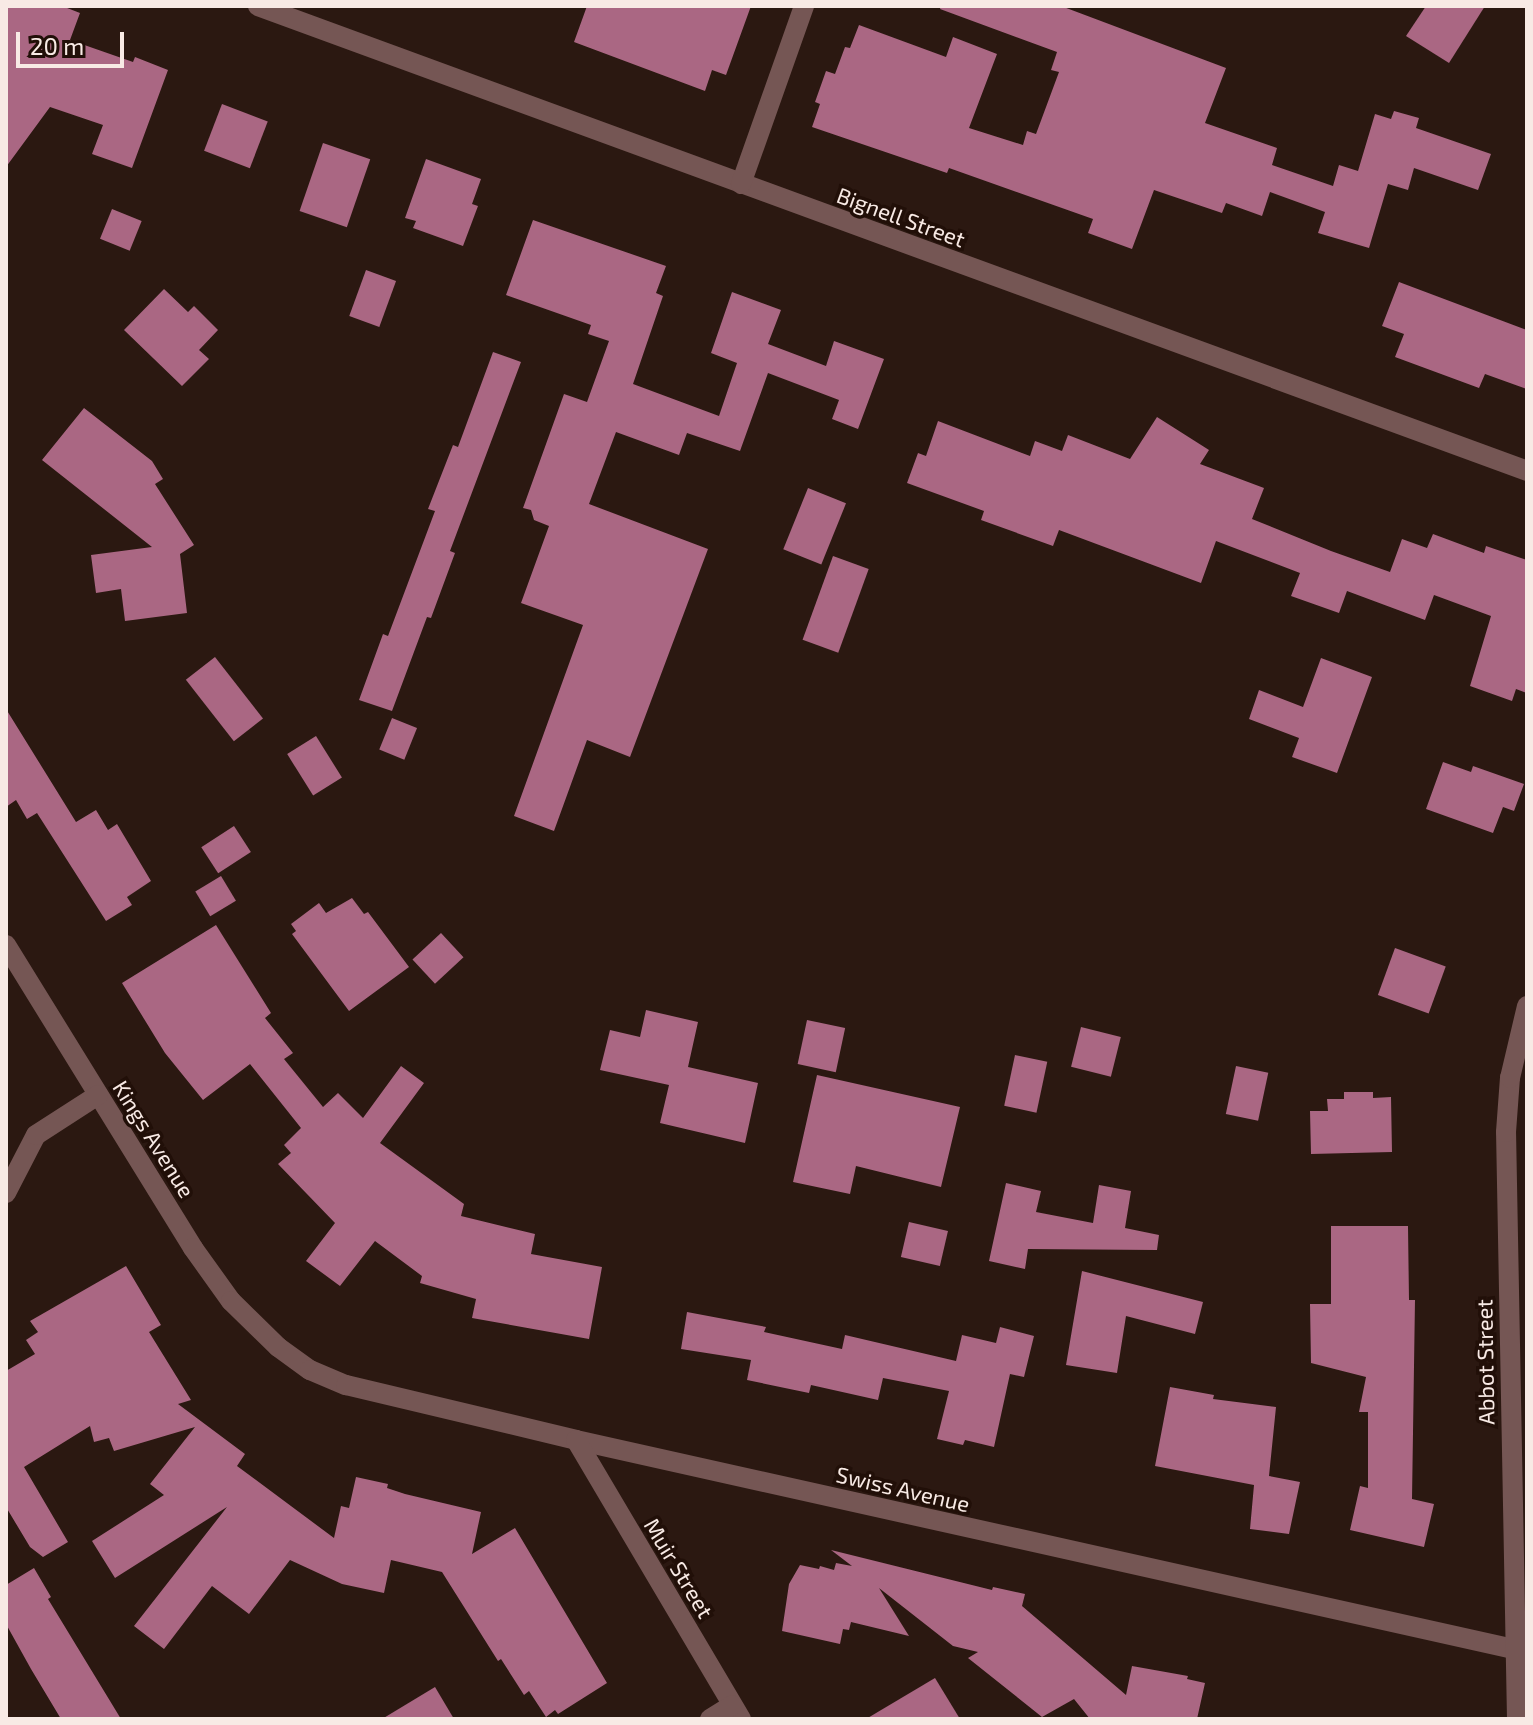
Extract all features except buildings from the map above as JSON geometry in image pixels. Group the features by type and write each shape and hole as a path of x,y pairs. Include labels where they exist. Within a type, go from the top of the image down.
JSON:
{"street":[{"name":"Bignell Street","path":"258,6 1527,471"},
{"path":"741,184 804,6"},
{"name":"Kings Avenue","path":"6,945 231,1301 278,1347"},
{"name":"Abbot Street","path":"1517,1719 1521,1651 1506,1132 1510,1078 1527,1006"},
{"path":"6,1193 36,1135 98,1095"},
{"name":"Swiss Avenue","path":"278,1347 310,1370 346,1385 576,1440 1521,1651"},
{"name":"Muir Street","path":"576,1440 737,1712"},
{"path":"710,1719 737,1712"}]}
